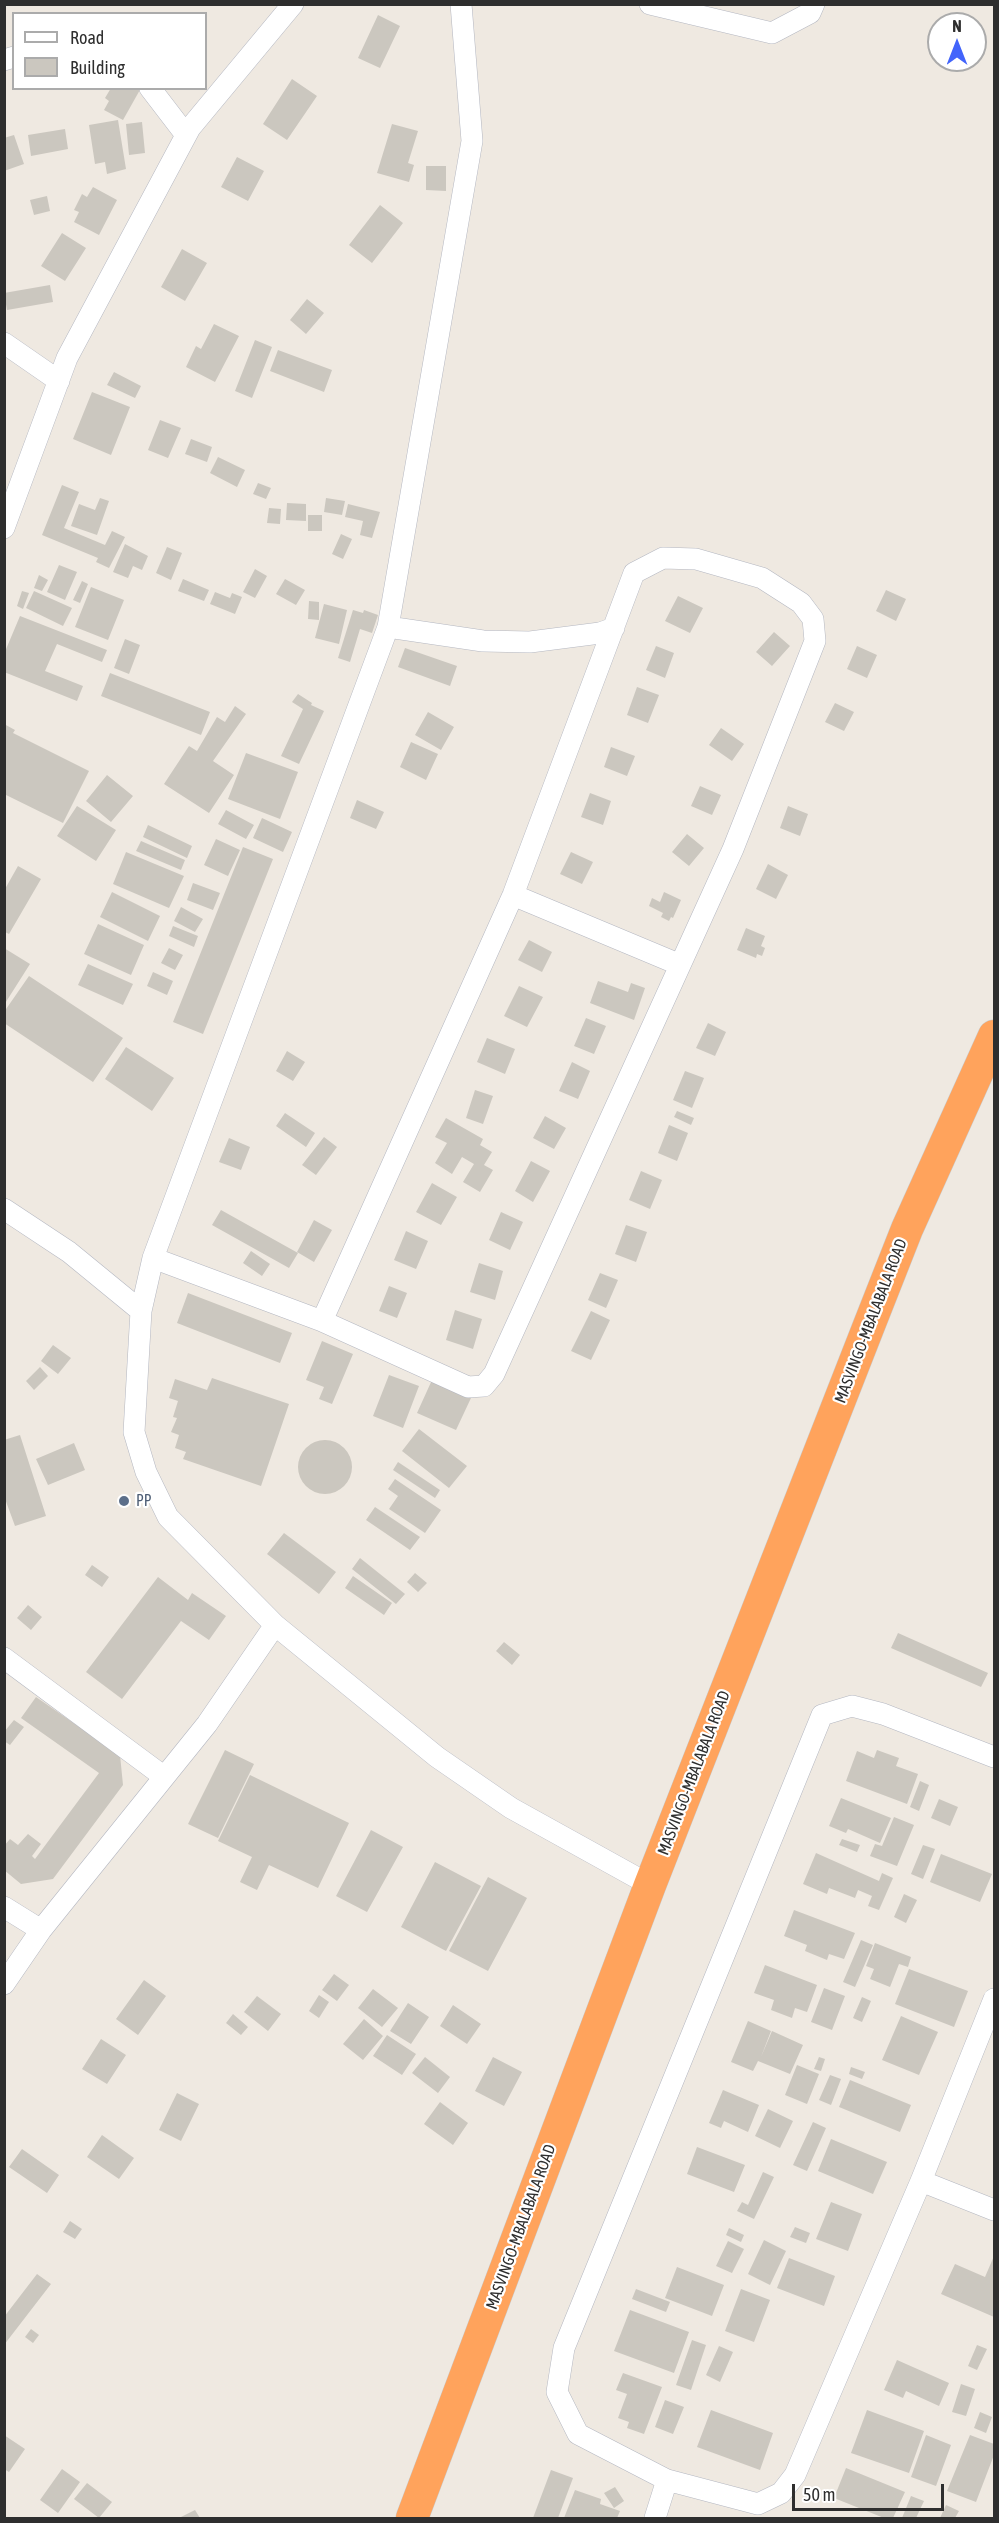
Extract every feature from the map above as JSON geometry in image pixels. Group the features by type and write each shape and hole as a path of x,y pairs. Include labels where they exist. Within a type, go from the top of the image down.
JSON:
{"highway":[{"name":"MASVINGO-MBALABALA ROAD","path":"412,2518 650,1886 907,1229 994,1036"}],"street":[{"path":"4,528 67,358 186,135 293,4"},
{"path":"461,4 472,141 388,627 153,1258 141,1311 134,1431 146,1472 168,1517 275,1625 446,1763 511,1808 650,1886"},
{"path":"650,4 685,9 772,33 810,13 814,4"},
{"path":"152,90 186,135"},
{"path":"4,344 59,381"},
{"path":"153,1258 322,1321 468,1387 484,1386 494,1374 732,849 815,641 813,619 801,603 762,578 696,559 663,558 634,573 513,895 322,1321"},
{"path":"388,627 483,641 530,642 600,633 614,628"},
{"path":"513,895 678,964"},
{"path":"4,1209 69,1252 141,1311"},
{"path":"4,1984 41,1930 207,1724 275,1625"},
{"path":"4,1658 163,1776"},
{"path":"994,1757 883,1714 852,1706 822,1715 564,2348 557,2392 578,2434 667,2480 758,2504 781,2493 795,2475 921,2181 994,1999"},
{"path":"4,1907 41,1930"},
{"path":"921,2181 994,2210"},
{"path":"655,2518 667,2480"}],"building":[{"path":"378,15 400,26 380,68 358,58"},
{"path":"292,79 317,96 287,140 263,124"},
{"path":"110,90 140,90 123,120 104,110 109,101 105,98"},
{"path":"118,120 126,169 107,174 105,162 95,164 89,125"},
{"path":"142,122 145,153 129,155 126,124"},
{"path":"392,124 418,131 408,163 414,165 409,182 377,173"},
{"path":"65,129 68,149 31,156 28,135"},
{"path":"14,135 24,164 4,171 4,138"},
{"path":"237,157 264,171 248,201 221,187"},
{"path":"426,166 446,166 446,191 426,190"},
{"path":"93,187 117,200 99,235 74,222 79,212 74,210 82,194 87,197"},
{"path":"47,196 50,211 34,215 30,200"},
{"path":"380,205 403,223 372,263 349,245"},
{"path":"62,233 86,248 65,281 41,266"},
{"path":"182,249 207,263 185,301 161,287"},
{"path":"50,285 53,302 7,310 4,293"},
{"path":"307,299 324,313 306,334 290,320"},
{"path":"214,324 239,336 215,382 186,367 196,346 201,349"},
{"path":"255,340 272,347 252,398 235,391"},
{"path":"278,350 332,370 324,392 270,371"},
{"path":"114,372 141,386 135,398 107,385"},
{"path":"92,392 130,407 111,455 73,439"},
{"path":"160,420 181,428 168,458 148,450"},
{"path":"191,439 212,447 207,462 185,454"},
{"path":"218,457 245,470 237,487 210,473"},
{"path":"258,483 271,488 266,499 253,494"},
{"path":"62,485 79,492 64,528 105,545 112,531 125,537 109,568 96,562 98,558 42,535"},
{"path":"100,498 109,501 97,535 71,526 79,504 95,510"},
{"path":"326,498 345,501 342,515 324,512"},
{"path":"287,503 306,504 306,521 286,520"},
{"path":"348,504 380,512 372,538 360,535 363,521 345,517"},
{"path":"269,508 281,509 280,524 267,523"},
{"path":"308,515 322,515 322,531 308,531"},
{"path":"341,534 352,539 343,559 332,554"},
{"path":"125,544 148,556 142,570 133,566 128,578 113,572"},
{"path":"167,547 182,553 171,580 156,573"},
{"path":"59,565 77,572 65,600 47,592"},
{"path":"255,569 267,576 255,598 243,592"},
{"path":"39,575 48,580 42,591 34,588"},
{"path":"183,579 209,590 204,601 178,591"},
{"path":"285,579 305,590 296,605 276,594"},
{"path":"82,581 88,584 80,603 73,600"},
{"path":"91,587 124,600 108,640 75,627"},
{"path":"886,590 906,599 896,621 876,611"},
{"path":"22,591 29,593 23,609 17,606"},
{"path":"34,591 72,608 63,626 26,608"},
{"path":"215,592 230,598 232,593 242,597 235,614 210,604"},
{"path":"678,596 703,608 690,633 665,621"},
{"path":"309,601 319,602 319,620 308,619"},
{"path":"324,604 347,610 339,644 315,638"},
{"path":"353,610 363,613 364,610 378,615 372,633 360,629 350,662 338,658"},
{"path":"20,616 107,650 102,662 57,644 45,671 83,686 77,701 4,672 4,654"},
{"path":"774,632 790,646 772,666 756,652"},
{"path":"125,639 140,645 129,674 114,668"},
{"path":"656,646 674,653 665,678 646,670"},
{"path":"857,646 877,655 867,678 847,669"},
{"path":"405,648 457,666 450,686 398,667"},
{"path":"110,673 210,712 201,735 101,696"},
{"path":"637,687 659,695 648,723 627,715"},
{"path":"298,694 312,703 311,705 324,711 299,764 281,756 303,709 292,702"},
{"path":"835,703 854,712 844,731 825,722"},
{"path":"235,706 246,714 213,761 234,775 209,813 164,784 189,746 197,751 217,717 225,722"},
{"path":"428,712 454,727 441,750 415,735"},
{"path":"4,724 15,730 13,733 89,771 63,823 4,794"},
{"path":"721,728 744,744 732,761 709,745"},
{"path":"411,742 438,754 426,780 400,767"},
{"path":"611,747 635,756 627,776 604,767"},
{"path":"246,753 298,772 280,819 228,799"},
{"path":"107,775 133,796 111,822 86,801"},
{"path":"700,786 721,795 712,815 691,806"},
{"path":"590,793 611,801 603,825 581,817"},
{"path":"357,800 384,812 376,829 350,818"},
{"path":"77,806 116,830 96,861 57,836"},
{"path":"788,806 808,814 800,836 780,828"},
{"path":"226,810 254,825 246,839 218,824"},
{"path":"262,818 292,832 283,852 253,838"},
{"path":"148,825 192,846 187,858 143,837"},
{"path":"687,834 704,848 689,866 672,852"},
{"path":"216,839 240,850 228,876 204,865"},
{"path":"141,841 185,860 181,870 136,851"},
{"path":"243,847 273,859 203,1034 173,1022"},
{"path":"126,852 184,876 169,908 113,884"},
{"path":"571,852 593,862 582,884 560,874"},
{"path":"768,864 788,875 776,899 756,889"},
{"path":"18,866 41,879 9,934 5,932 5,889"},
{"path":"193,883 220,893 213,910 187,900"},
{"path":"112,892 160,916 148,941 100,917"},
{"path":"664,892 681,900 673,918 671,917 669,921 661,917 663,913 649,906 652,898 660,902"},
{"path":"181,907 203,919 195,932 174,921"},
{"path":"98,924 144,945 131,975 84,954"},
{"path":"173,926 198,936 194,947 169,936"},
{"path":"746,928 765,936 761,946 765,948 762,956 757,954 756,958 737,950"},
{"path":"529,940 552,952 542,972 518,960"},
{"path":"4,948 30,964 4,1005"},
{"path":"169,948 183,955 175,970 161,963"},
{"path":"88,964 133,984 123,1005 78,985"},
{"path":"153,972 173,981 167,995 147,986"},
{"path":"29,976 123,1038 93,1082 4,1023 4,1012"},
{"path":"598,981 628,992 631,983 645,988 634,1020 590,1003"},
{"path":"519,986 543,997 527,1027 504,1016"},
{"path":"586,1018 606,1026 594,1054 574,1046"},
{"path":"708,1023 726,1032 715,1056 696,1048"},
{"path":"487,1038 515,1049 505,1074 477,1062"},
{"path":"126,1047 174,1078 152,1111 105,1079"},
{"path":"287,1051 305,1062 293,1081 276,1071"},
{"path":"572,1062 590,1071 578,1099 559,1091"},
{"path":"685,1071 704,1078 692,1108 673,1100"},
{"path":"475,1090 493,1096 483,1124 466,1118"},
{"path":"677,1111 694,1118 691,1125 674,1117"},
{"path":"285,1113 315,1133 306,1147 276,1126"},
{"path":"545,1116 566,1128 554,1149 533,1138"},
{"path":"446,1118 483,1139 480,1145 492,1152 484,1165 493,1170 480,1192 463,1182 474,1164 462,1157 452,1174 435,1163 447,1143 435,1137"},
{"path":"669,1125 688,1133 677,1161 658,1153"},
{"path":"324,1137 337,1147 316,1175 302,1165"},
{"path":"229,1138 250,1147 241,1170 219,1162"},
{"path":"531,1161 550,1171 533,1202 515,1191"},
{"path":"641,1171 662,1180 650,1209 629,1200"},
{"path":"432,1183 457,1197 441,1225 416,1212"},
{"path":"221,1210 298,1253 289,1268 212,1225"},
{"path":"501,1212 523,1222 510,1250 489,1240"},
{"path":"314,1220 332,1230 314,1262 297,1252"},
{"path":"626,1225 647,1232 636,1262 615,1254"},
{"path":"406,1231 428,1241 416,1269 394,1260"},
{"path":"251,1251 270,1264 262,1276 243,1263"},
{"path":"479,1263 503,1271 495,1300 470,1292"},
{"path":"600,1273 618,1280 606,1308 588,1300"},
{"path":"389,1286 407,1293 397,1318 379,1311"},
{"path":"188,1293 292,1333 280,1363 177,1323"},
{"path":"455,1310 482,1319 473,1349 446,1340"},
{"path":"591,1311 610,1320 591,1360 571,1351"},
{"path":"322,1341 353,1354 332,1404 319,1399 324,1387 306,1380"},
{"path":"53,1345 71,1358 58,1374 41,1361"},
{"path":"40,1367 48,1376 34,1390 26,1381"},
{"path":"389,1375 419,1386 403,1428 373,1416"},
{"path":"212,1378 289,1404 261,1486 183,1459 186,1452 175,1448 179,1435 171,1432 177,1418 173,1417 178,1401 169,1398 175,1379 207,1390"},
{"path":"432,1380 471,1398 456,1430 417,1413"},
{"path":"419,1429 467,1466 449,1488 402,1451"},
{"path":"20,1435 46,1516 15,1526 4,1496 4,1440"},
{"path":"320,1440 330,1440 340,1444 348,1452 352,1467 348,1482 340,1490 330,1494 320,1494 310,1490 302,1482 298,1472 298,1462 302,1452 310,1444"},
{"path":"74,1443 85,1470 48,1485 36,1459"},
{"path":"398,1462 440,1490 435,1498 393,1470"},
{"path":"395,1479 441,1510 425,1533 389,1509 398,1496 388,1489"},
{"path":"375,1507 420,1537 410,1550 366,1520"},
{"path":"284,1533 336,1572 319,1594 267,1554"},
{"path":"360,1558 405,1594 396,1604 352,1569"},
{"path":"92,1565 109,1577 102,1587 85,1575"},
{"path":"415,1573 427,1583 418,1592 407,1582"},
{"path":"353,1576 392,1603 384,1615 345,1588"},
{"path":"158,1577 188,1600 192,1593 226,1616 209,1640 181,1621 122,1699 86,1672"},
{"path":"28,1605 42,1617 31,1630 17,1618"},
{"path":"898,1633 988,1673 981,1687 891,1648"},
{"path":"504,1642 520,1655 512,1665 496,1651"},
{"path":"36,1697 120,1755 123,1785 53,1879 21,1884 4,1870 4,1846 10,1839 18,1845 28,1834 41,1844 32,1856 35,1859 99,1773 21,1718"},
{"path":"14,1720 24,1727 10,1745 4,1741 4,1732"},
{"path":"225,1750 254,1764 218,1838 188,1824"},
{"path":"877,1750 899,1758 896,1766 918,1774 907,1804 846,1781 857,1751 874,1758"},
{"path":"250,1775 349,1823 318,1888 269,1865 257,1890 240,1882 252,1857 218,1841"},
{"path":"920,1781 929,1785 919,1811 910,1807"},
{"path":"841,1798 891,1818 880,1843 848,1829 846,1833 829,1826"},
{"path":"939,1799 958,1807 950,1826 931,1818"},
{"path":"894,1817 914,1825 897,1866 870,1856 875,1844 882,1846"},
{"path":"371,1830 403,1847 367,1912 336,1896"},
{"path":"842,1839 860,1845 857,1852 839,1845"},
{"path":"923,1845 935,1849 923,1879 911,1874"},
{"path":"816,1853 879,1881 882,1873 893,1878 879,1910 868,1906 872,1896 858,1890 855,1898 829,1888 827,1894 803,1884"},
{"path":"941,1854 992,1874 980,1902 930,1882"},
{"path":"435,1862 481,1886 446,1951 401,1927"},
{"path":"488,1877 527,1898 488,1971 449,1951"},
{"path":"904,1894 917,1900 906,1923 894,1917"},
{"path":"794,1910 855,1933 844,1959 829,1954 827,1960 805,1951 807,1945 784,1936"},
{"path":"861,1940 873,1945 855,1987 843,1982"},
{"path":"875,1943 911,1957 908,1967 899,1964 890,1987 870,1979 874,1969 866,1966"},
{"path":"765,1965 817,1985 807,2012 795,2008 792,2018 771,2010 774,2000 754,1993"},
{"path":"909,1969 968,1991 954,2027 895,2004"},
{"path":"334,1974 349,1985 337,2001 322,1990"},
{"path":"144,1980 166,1996 138,2035 116,2019"},
{"path":"824,1988 845,1996 832,2030 811,2022"},
{"path":"373,1989 398,2008 382,2027 358,2008"},
{"path":"319,1995 329,2002 319,2018 309,2011"},
{"path":"257,1996 281,2014 268,2031 244,2012"},
{"path":"862,1997 871,2001 862,2022 853,2018"},
{"path":"408,2003 429,2017 411,2044 390,2031"},
{"path":"453,2005 481,2024 467,2044 440,2026"},
{"path":"233,2014 248,2027 241,2035 226,2023"},
{"path":"901,2016 938,2032 919,2075 882,2060"},
{"path":"364,2019 383,2036 363,2060 343,2044"},
{"path":"748,2021 771,2031 761,2057 772,2031 803,2045 790,2074 758,2061 753,2071 731,2062"},
{"path":"387,2035 416,2054 402,2075 373,2056"},
{"path":"101,2039 126,2055 107,2084 82,2069"},
{"path":"425,2057 450,2077 438,2093 412,2073"},
{"path":"493,2057 522,2072 504,2106 475,2091"},
{"path":"819,2057 825,2059 821,2071 814,2069"},
{"path":"797,2065 819,2074 807,2104 785,2095"},
{"path":"851,2067 865,2072 862,2079 849,2074"},
{"path":"830,2075 841,2079 831,2105 819,2100"},
{"path":"850,2080 911,2105 900,2132 839,2107"},
{"path":"723,2090 759,2105 748,2132 724,2121 721,2128 709,2123"},
{"path":"177,2093 199,2104 181,2141 159,2130"},
{"path":"440,2102 468,2123 453,2145 424,2124"},
{"path":"768,2109 793,2121 780,2148 755,2136"},
{"path":"813,2122 826,2128 807,2171 793,2165"},
{"path":"102,2135 134,2158 119,2179 87,2157"},
{"path":"831,2139 887,2162 873,2194 818,2171"},
{"path":"697,2147 745,2165 734,2192 687,2174"},
{"path":"22,2149 59,2175 47,2193 9,2167"},
{"path":"763,2172 774,2177 754,2219 737,2211 742,2202 748,2205"},
{"path":"831,2202 862,2214 848,2251 816,2239"},
{"path":"70,2221 82,2229 75,2239 63,2232"},
{"path":"795,2227 810,2233 806,2243 790,2237"},
{"path":"729,2228 744,2235 741,2242 726,2235"},
{"path":"764,2240 786,2251 770,2285 748,2274"},
{"path":"728,2241 744,2249 732,2273 716,2266"},
{"path":"994,2256 994,2317 941,2294 955,2264 985,2277"},
{"path":"789,2258 835,2276 824,2306 777,2288"},
{"path":"677,2267 724,2285 712,2316 665,2298"},
{"path":"37,2274 51,2284 4,2345 4,2317"},
{"path":"636,2289 670,2302 666,2312 632,2299"},
{"path":"741,2289 770,2300 754,2342 725,2331"},
{"path":"630,2310 689,2332 674,2373 614,2351"},
{"path":"31,2329 39,2335 33,2343 25,2337"},
{"path":"692,2340 706,2345 691,2390 676,2385"},
{"path":"977,2345 987,2349 977,2370 968,2366"},
{"path":"719,2346 733,2352 720,2382 706,2375"},
{"path":"897,2360 949,2383 939,2406 906,2391 903,2398 884,2390"},
{"path":"623,2373 662,2387 644,2434 627,2428 629,2422 618,2418 627,2394 616,2390"},
{"path":"961,2384 975,2389 966,2416 952,2412"},
{"path":"665,2400 684,2407 673,2434 655,2427"},
{"path":"711,2410 773,2433 760,2470 697,2447"},
{"path":"867,2410 924,2431 909,2473 851,2453"},
{"path":"980,2412 992,2417 986,2433 974,2428"},
{"path":"4,2435 25,2449 9,2472 4,2469"},
{"path":"926,2435 951,2445 936,2486 911,2477"},
{"path":"970,2435 994,2444 994,2455 976,2502 947,2491"},
{"path":"846,2468 905,2492 893,2518 884,2518 834,2498"},
{"path":"62,2469 80,2482 58,2513 40,2500"},
{"path":"551,2470 573,2478 558,2518 533,2518"},
{"path":"87,2483 112,2502 99,2518 74,2499"},
{"path":"615,2487 624,2501 614,2508 604,2493"},
{"path":"575,2490 601,2499 600,2504 620,2511 617,2518 564,2518"},
{"path":"911,2496 924,2501 916,2518 902,2518"},
{"path":"946,2505 959,2511 955,2518 940,2518"},
{"path":"195,2510 200,2518 179,2518"}],"place":[{"name":"PP","path":"124,1501"}]}
